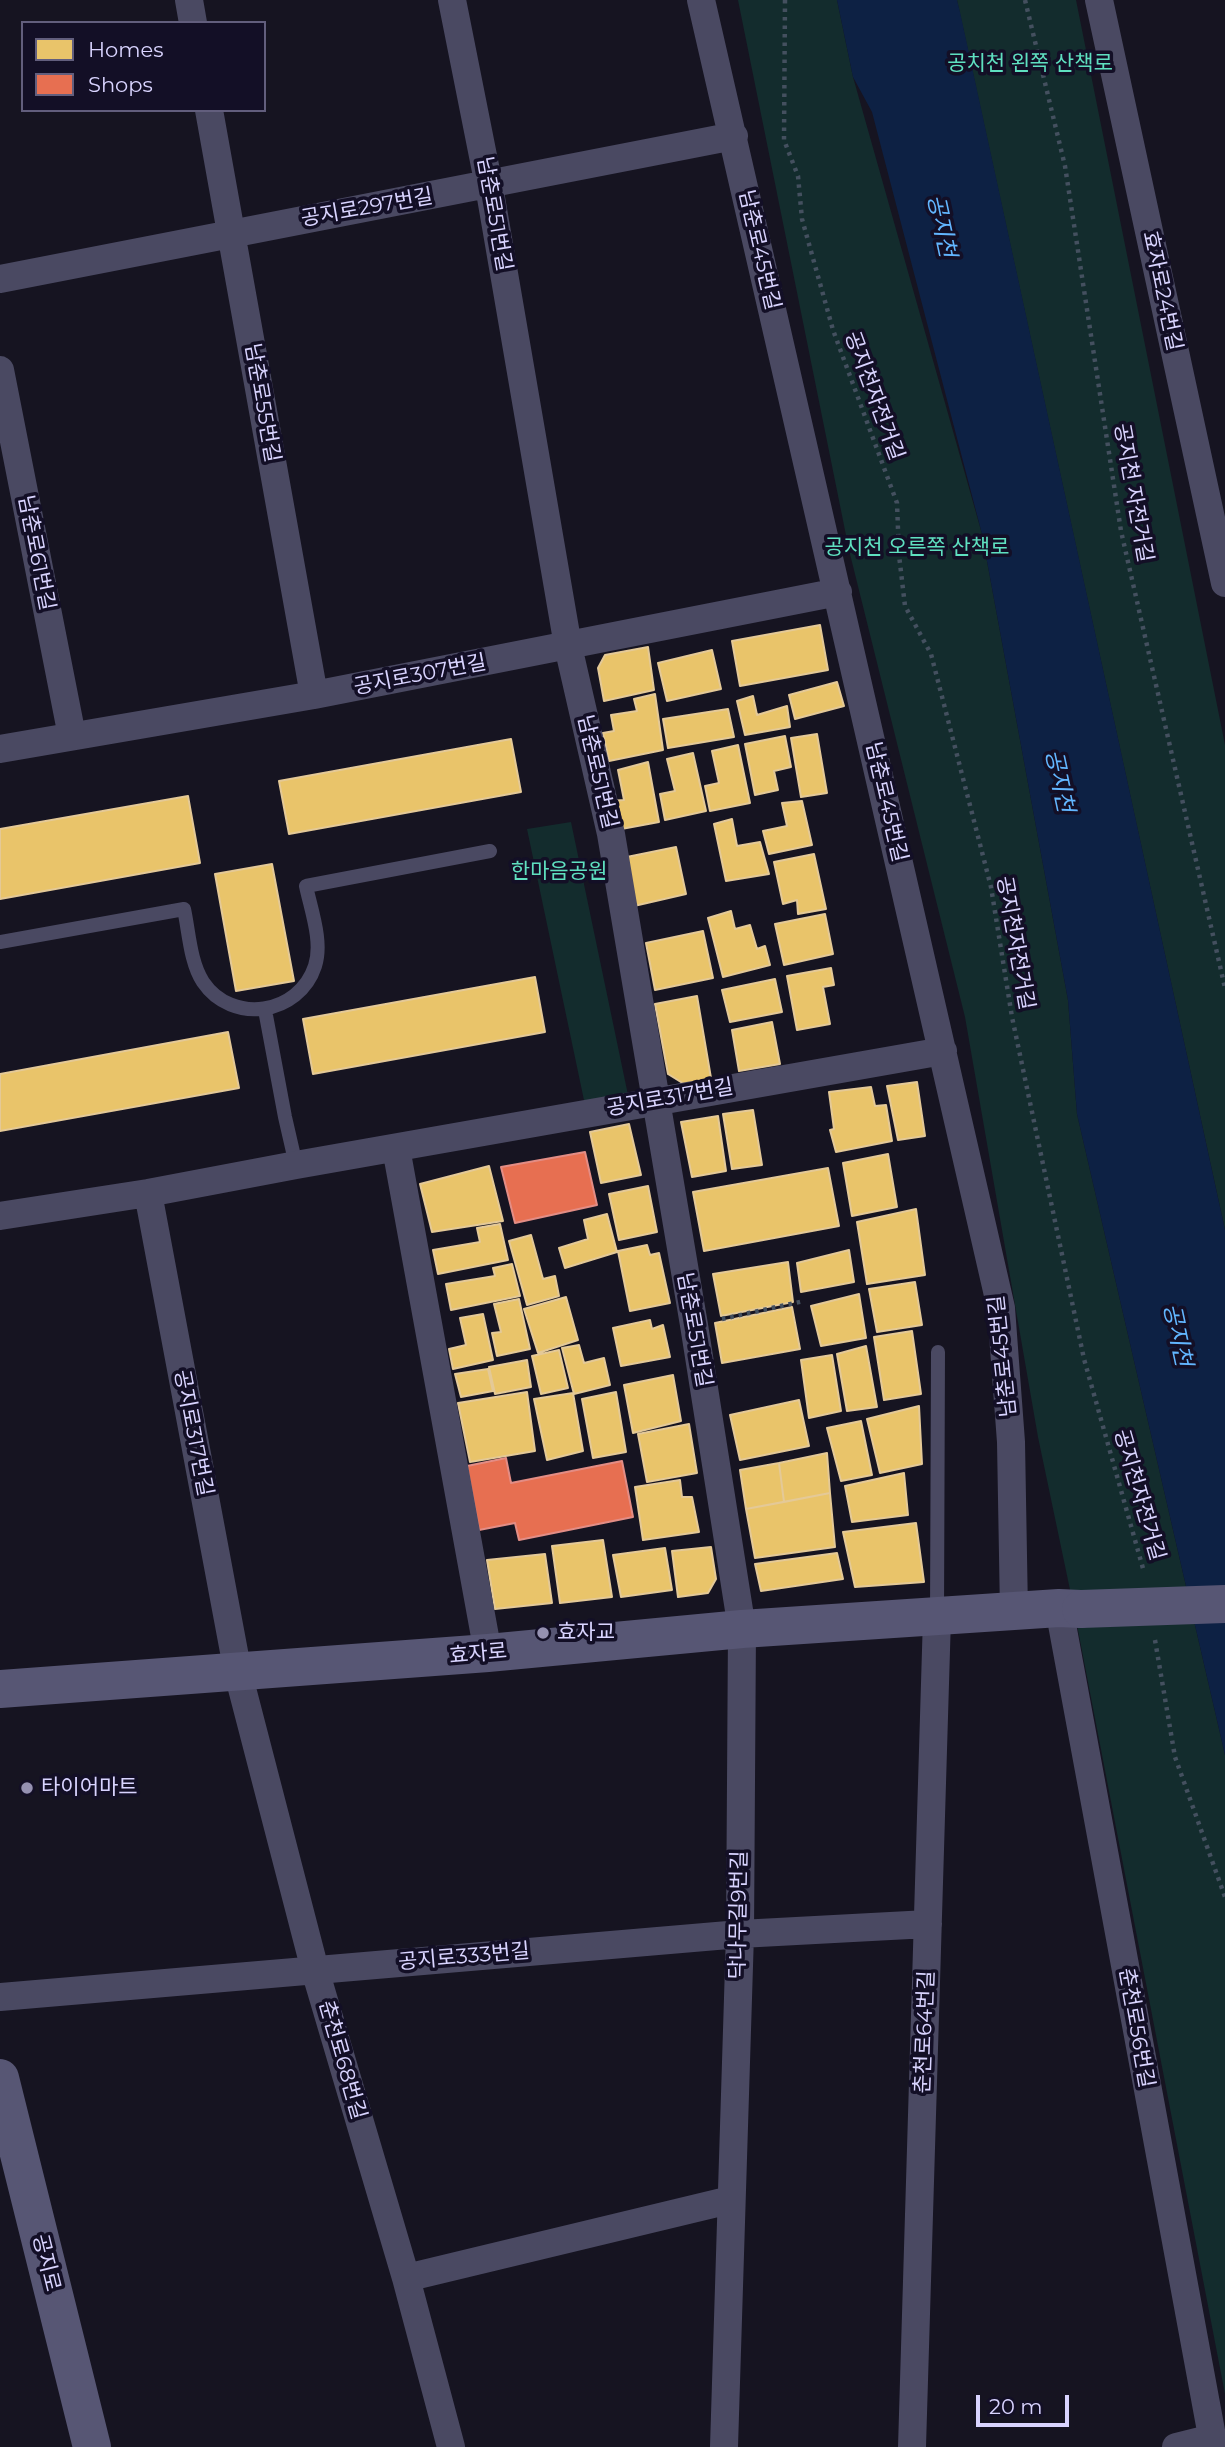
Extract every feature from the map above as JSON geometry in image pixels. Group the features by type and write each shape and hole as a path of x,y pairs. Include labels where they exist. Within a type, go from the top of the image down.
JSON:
{"street":[{"path":"189,0 193,21"},
{"name":"남춘로51번길","path":"452,0 489,186 568,646 611,834 742,1629"},
{"name":"남춘로45번길","path":"701,0 1001,1308 1011,1442 1014,1612"},
{"name":"효자로24번길","path":"1099,0 1220,533 1225,583"},
{"name":"남춘로55번길","path":"209,112 314,695"},
{"name":"공지로297번길","path":"0,279 489,186 733,136"},
{"name":"남춘로61번길","path":"0,370 72,736"},
{"name":"공지로307번길","path":"0,749 314,695 838,592"},
{"name":"공지로317번길","path":"0,1216 148,1194 296,1165 943,1051"},
{"path":"396,1148 488,1653"},
{"name":"공지로317번길","path":"148,1194 238,1673"},
{"name":"효자로","path":"0,1689 488,1653 742,1629 1070,1609 1225,1604"},
{"name":"춘천로56번길","path":"1070,1609 1213,2443"},
{"name":"춘천로64번길","path":"912,2447 937,1617"},
{"name":"닥나무길9번길","path":"724,2447 740,1934 742,1629"},
{"name":"춘천로68번길","path":"238,1673 315,1970 406,2278 451,2447"},
{"name":"공지로333번길","path":"0,1997 740,1934 928,1924"},
{"name":"공지로","path":"1,2091 92,2447"},
{"path":"406,2278 730,2200"},
{"path":"1177,2447 1213,2443"}],"lane":[{"path":"0,942 184,909 195,962 203,981 216,997 234,1007 265,1010 293,998 307,984 316,965 318,944 306,886 490,851"},
{"path":"265,1010 296,1165"},
{"path":"937,1352 937,1617"}],"path":[{"name":"공지천자전거길","path":"785,0 784,140 798,176 802,219 832,330 897,503 905,606 931,654 991,887 1012,1017 1084,1359 1145,1578"},
{"name":"공지천 자전거길","path":"1025,0 1065,166 1121,531 1225,988"},
{"path":"694,1325 803,1301"},
{"path":"1154,1633 1175,1757 1225,1898"}],"green space":[{"name":"공지천 오른쪽 산책로","path":"738,0 837,0 853,77 982,534 1068,1000 1077,1114 1225,1755 1225,2394 1073,1604 1038,1437 965,1017 849,550"},
{"name":"공치천 왼쪽 산책로","path":"957,0 1076,0 1225,745 1225,1230"},
{"name":"한마음공원","path":"571,822 628,1095 585,1105 527,829"}],"water":[{"name":"공지천","path":"837,0 957,0 960,12 1225,1230 1225,1755 1077,1114 1068,1000 982,534 872,112 853,77"}],"building: Homes":[{"path":"820,625 828,670 740,686 732,641"},
{"path":"648,647 654,690 604,701 598,668 605,655"},
{"path":"712,650 721,689 667,701 658,663"},
{"path":"837,682 844,706 795,719 789,695"},
{"path":"655,694 663,750 609,761 603,733 614,731 611,715 637,711 634,699"},
{"path":"753,696 757,715 787,706 790,727 745,735 737,701"},
{"path":"728,709 734,737 668,748 663,719"},
{"path":"817,734 827,793 801,797 791,738"},
{"path":"785,736 791,767 774,771 778,790 755,795 745,744"},
{"path":"511,739 521,792 289,834 279,781"},
{"path":"738,745 750,803 710,811 705,786 719,783 712,751"},
{"path":"693,753 706,811 665,820 660,794 675,791 667,759"},
{"path":"648,762 659,822 616,830 610,801 624,800 618,770"},
{"path":"188,796 200,863 0,899 0,829"},
{"path":"802,801 812,845 769,854 763,831 787,826 782,803"},
{"path":"732,819 737,846 760,842 769,874 726,881 714,824"},
{"path":"676,847 686,894 634,906 622,858"},
{"path":"814,854 826,909 798,914 797,900 783,904 774,862"},
{"path":"272,864 294,981 236,991 215,874"},
{"path":"731,911 735,929 750,925 757,949 765,946 770,965 723,977 708,918"},
{"path":"825,914 833,954 784,965 775,924"},
{"path":"703,931 713,978 655,990 646,943"},
{"path":"831,968 834,985 823,987 830,1024 797,1030 787,976"},
{"path":"535,977 545,1032 313,1074 303,1019"},
{"path":"775,979 782,1012 730,1022 722,990"},
{"path":"697,996 712,1084 689,1087 668,1074 655,1004"},
{"path":"772,1022 780,1064 739,1071 732,1030"},
{"path":"228,1032 239,1088 0,1131 0,1074"},
{"path":"917,1082 925,1136 898,1140 887,1086"},
{"path":"871,1087 875,1106 886,1105 892,1141 836,1152 830,1130 834,1129 829,1092"},
{"path":"753,1110 762,1165 732,1169 723,1114"},
{"path":"718,1116 726,1171 692,1177 681,1122"},
{"path":"629,1124 641,1175 601,1183 590,1132"},
{"path":"888,1154 897,1207 852,1216 843,1163"},
{"path":"489,1166 503,1221 432,1232 420,1184"},
{"path":"828,1168 839,1226 704,1251 693,1192"},
{"path":"648,1186 657,1232 619,1240 609,1194"},
{"path":"916,1209 925,1275 867,1284 857,1222"},
{"path":"607,1214 617,1252 565,1268 559,1248 588,1239 584,1220"},
{"path":"500,1224 508,1260 438,1274 433,1250 480,1242 477,1228"},
{"path":"531,1235 543,1279 555,1276 559,1296 527,1305 509,1241"},
{"path":"647,1245 650,1255 659,1253 670,1303 630,1311 618,1251"},
{"path":"849,1250 854,1282 801,1292 797,1263"},
{"path":"788,1262 793,1302 721,1316 713,1274"},
{"path":"512,1264 520,1296 451,1310 446,1284 495,1276 493,1268"},
{"path":"915,1282 922,1325 877,1332 869,1289"},
{"path":"859,1294 866,1338 821,1346 811,1306"},
{"path":"566,1297 578,1340 538,1353 524,1309"},
{"path":"519,1299 530,1349 497,1356 492,1333 501,1332 494,1304"},
{"path":"792,1307 800,1349 722,1363 715,1323"},
{"path":"483,1314 493,1360 453,1369 449,1349 466,1345 460,1318"},
{"path":"650,1320 652,1329 663,1325 670,1357 621,1366 613,1328"},
{"path":"912,1331 921,1394 884,1400 874,1337"},
{"path":"579,1345 584,1363 604,1358 610,1385 574,1394 562,1348"},
{"path":"866,1346 877,1407 847,1411 837,1354"},
{"path":"559,1350 568,1388 541,1394 532,1356"},
{"path":"832,1355 841,1411 809,1418 801,1360"},
{"path":"527,1360 531,1387 495,1394 489,1367"},
{"path":"488,1369 493,1391 461,1397 455,1374"},
{"path":"673,1375 681,1421 633,1433 624,1385"},
{"path":"527,1392 535,1451 470,1462 458,1403"},
{"path":"616,1392 626,1452 593,1458 582,1399"},
{"path":"573,1393 583,1451 547,1460 534,1399"},
{"path":"799,1400 809,1446 740,1460 730,1415"},
{"path":"919,1406 922,1464 880,1473 867,1419"},
{"path":"861,1421 872,1475 841,1481 827,1428"},
{"path":"689,1424 697,1473 647,1482 638,1434"},
{"path":"827,1453 830,1493 784,1502 779,1463"},
{"path":"779,1463 784,1502 746,1509 740,1470"},
{"path":"904,1473 908,1515 852,1522 845,1486"},
{"path":"680,1480 682,1497 692,1497 699,1532 643,1540 635,1487"},
{"path":"830,1493 835,1547 755,1558 746,1509"},
{"path":"916,1523 924,1582 855,1587 843,1532"},
{"path":"603,1540 612,1597 560,1603 552,1546"},
{"path":"711,1547 716,1579 708,1593 678,1597 672,1551"},
{"path":"665,1548 672,1590 621,1597 613,1555"},
{"path":"837,1553 843,1579 761,1591 755,1564"},
{"path":"545,1554 552,1603 495,1609 487,1560"}],"building: Shops":[{"path":"585,1152 597,1205 515,1223 501,1167"},
{"path":"506,1458 511,1483 622,1461 633,1517 519,1540 515,1523 479,1530 467,1466"}],"place":[{"name":"효자교","path":"543,1633"},
{"name":"타이어마트","path":"27,1788"}]}
